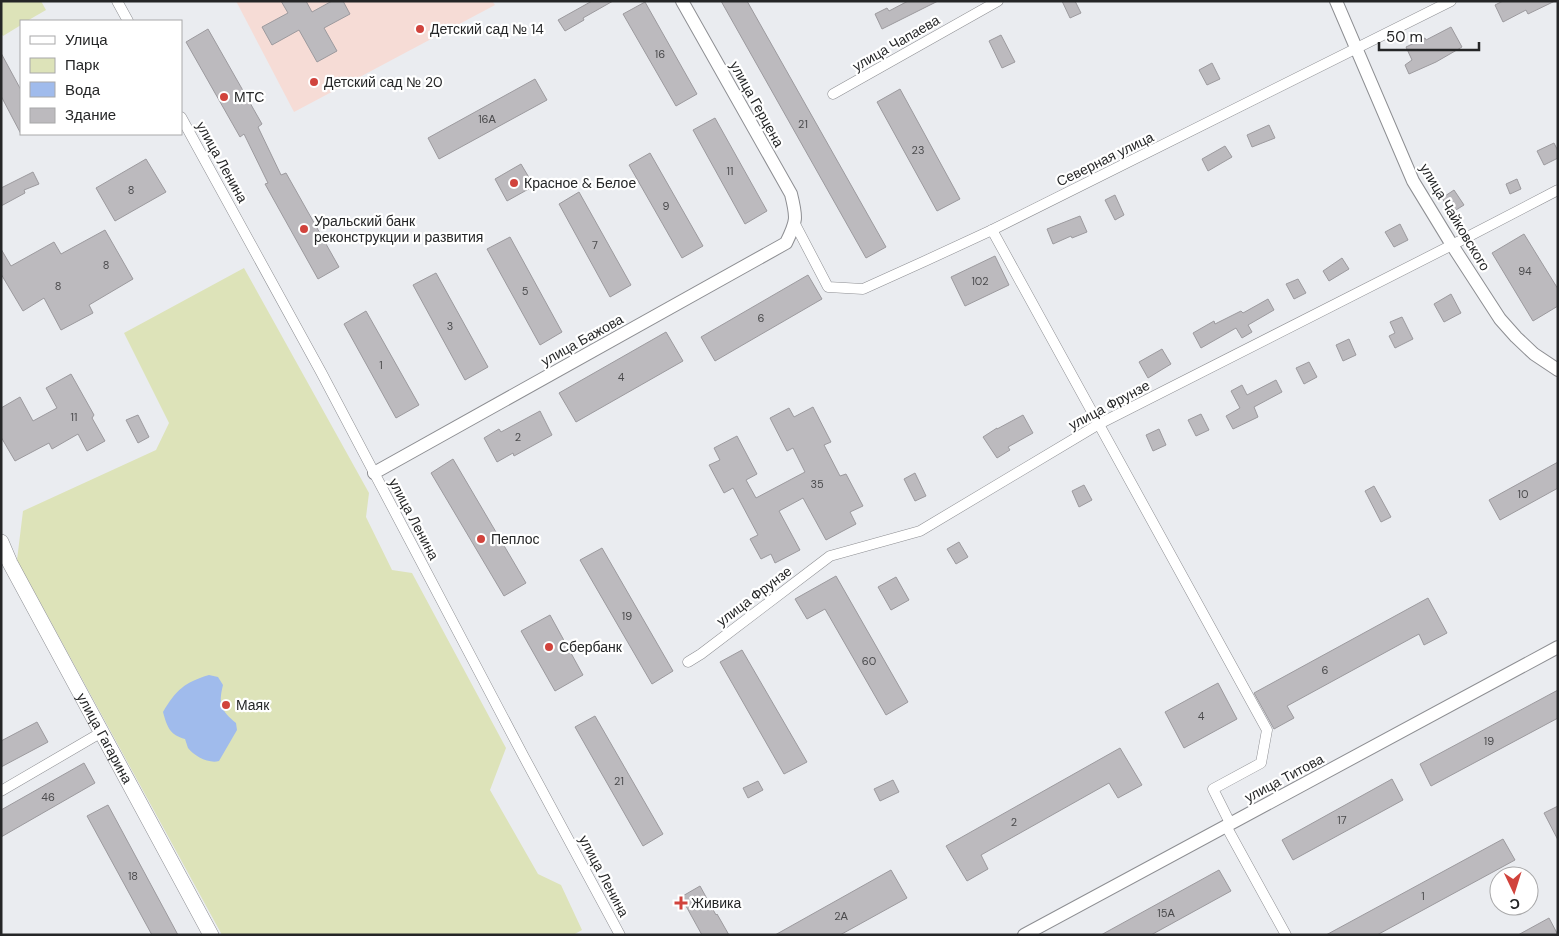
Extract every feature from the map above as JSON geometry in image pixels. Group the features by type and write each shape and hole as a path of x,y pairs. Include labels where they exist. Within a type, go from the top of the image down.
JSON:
{"main road":[{"name":"улица Гагарина","path":"1,542 5,565 102,732 211,935"}],"street":[{"path":"117,1 127,20"},
{"name":"улица Герцена","path":"682,1 791,194 795,210 795,224"},
{"name":"улица Чапаева","path":"833,94 998,1"},
{"name":"улица Чайковского","path":"1336,1 1413,180 1452,245 1500,319 1516,338 1534,354 1558,370"},
{"name":"Северная улица","path":"795,224 828,287 863,289 992,230 1452,1"},
{"name":"улица Ленина","path":"182,120 321,372 620,935"},
{"name":"улица Фрунзе","path":"688,662 830,556 920,532 1099,424 1558,190"},
{"name":"улица Бажова","path":"374,473 786,243 795,224"},
{"path":"992,230 1267,730 1261,763 1212,789 1228,825 1286,935"},
{"name":"улица Титова","path":"1024,935 1558,647"},
{"path":"1,791 102,732"}],"shaded area":[{"name":"Детский сад № 20","path":"236,1 492,1 495,5 294,112"}],"green space":[{"path":"1,1 41,1 46,10 29,20 20,20 20,26 3,36 1,33"},
{"path":"244,268 369,493 366,517 392,570 412,573 506,748 490,790 538,874 561,885 582,930 573,935 222,935 17,560 23,511 156,450 169,423 124,333"}],"water":[{"path":"209,675 218,677 223,685 222,707 236,723 237,730 219,761 215,762 202,759 191,751 185,739 170,730 163,712 177,692 187,684"}],"building":[{"path":"281,1 306,1 312,12 332,1 343,1 350,14 324,28 337,51 317,62 299,30 272,45 262,27 288,13"},
{"path":"592,1 613,1 565,31 558,20"},
{"path":"721,1 747,1 886,247 866,258"},
{"path":"908,1 938,1 882,29 875,14 887,8 889,11"},
{"path":"1062,1 1075,1 1081,13 1070,18"},
{"path":"1503,1 1555,1 1528,14 1526,10 1503,22 1495,5"},
{"path":"645,2 697,94 676,106 623,14"},
{"path":"1451,27 1462,47 1436,62 1409,74 1405,65 1412,60 1406,47 1425,38 1426,40"},
{"path":"208,29 262,124 258,127 281,175 286,173 339,267 318,279 265,184 268,183 244,134 240,137 186,42"},
{"path":"1001,35 1015,62 1002,68 989,41"},
{"path":"1,53 20,88 20,132 1,96"},
{"path":"1212,63 1220,79 1207,85 1199,70"},
{"path":"535,79 547,100 439,159 428,138"},
{"path":"900,89 960,199 937,211 877,102"},
{"path":"715,118 767,211 745,224 693,130"},
{"path":"1269,125 1275,138 1252,147 1247,135"},
{"path":"1554,143 1558,151 1558,158 1544,165 1537,151"},
{"path":"1225,146 1232,157 1208,171 1202,159"},
{"path":"650,153 703,246 682,258 629,165"},
{"path":"146,159 166,192 115,221 96,188"},
{"name":"Красное & Белое","path":"521,164 534,186 507,201 495,179"},
{"path":"33,172 39,184 24,190 25,193 1,206 1,188"},
{"path":"1517,179 1521,189 1510,194 1506,184"},
{"path":"1454,190 1464,205 1451,213 1442,198"},
{"path":"579,192 631,285 610,297 559,204"},
{"path":"1115,195 1124,215 1115,220 1105,200"},
{"path":"1080,216 1087,232 1072,238 1071,236 1053,244 1047,229"},
{"path":"1400,224 1408,240 1394,247 1385,232"},
{"path":"105,230 133,279 89,305 93,313 61,330 44,298 23,311 1,274 1,249 11,266 54,242 61,254"},
{"path":"1524,234 1558,289 1558,306 1533,321 1492,253"},
{"path":"510,237 562,332 540,345 487,249"},
{"path":"995,256 1009,285 965,306 951,277"},
{"path":"1342,258 1349,269 1329,281 1323,271"},
{"path":"436,273 488,367 465,380 413,285"},
{"path":"808,275 822,299 715,361 701,337"},
{"path":"1298,279 1306,293 1294,299 1286,284"},
{"path":"1451,294 1461,313 1444,322 1434,304"},
{"path":"1268,299 1274,310 1248,325 1252,332 1242,338 1236,328 1201,348 1193,333 1214,321 1215,324 1241,311 1243,313"},
{"path":"366,311 419,405 396,418 344,324"},
{"path":"1402,317 1413,339 1395,348 1389,336 1395,333 1390,322"},
{"path":"666,332 683,361 576,422 559,393"},
{"path":"1349,339 1356,355 1343,361 1336,345"},
{"path":"1162,349 1171,364 1148,378 1139,362"},
{"path":"1309,362 1317,377 1304,384 1296,368"},
{"path":"71,374 94,415 92,418 105,441 87,451 78,434 52,449 49,443 15,461 1,437 1,408 20,397 33,421 57,408 46,388"},
{"path":"1276,380 1282,392 1254,407 1258,417 1233,429 1226,416 1240,408 1231,391 1242,385 1247,395"},
{"path":"813,407 831,442 824,445 840,476 846,474 863,506 850,512 856,524 826,540 803,498 779,511 800,550 775,563 771,554 761,559 750,539 758,535 733,488 724,493 709,465 720,460 714,448 737,436 757,474 746,480 756,498 805,472 793,448 787,451 770,418 789,408 794,417"},
{"path":"540,411 552,435 514,456 513,453 497,462 484,438 499,429 501,432"},
{"path":"1201,414 1209,430 1196,436 1188,420"},
{"path":"138,415 149,437 138,443 126,420"},
{"path":"1023,415 1033,433 1008,447 1010,450 997,458 983,437"},
{"path":"1159,429 1166,445 1153,451 1146,435"},
{"path":"453,459 526,583 504,596 431,473"},
{"path":"1558,462 1558,488 1500,520 1489,500"},
{"path":"915,473 926,496 915,501 904,479"},
{"path":"1084,485 1092,500 1079,507 1072,491"},
{"path":"1374,486 1391,517 1381,522 1365,491"},
{"path":"959,542 968,557 956,564 947,549"},
{"path":"602,548 673,671 652,684 580,560"},
{"path":"836,576 908,702 886,715 825,609 807,619 795,599"},
{"path":"896,577 909,600 891,610 878,587"},
{"path":"1428,598 1447,633 1424,645 1419,634 1287,706 1294,718 1274,729 1254,693"},
{"path":"550,615 583,675 555,691 521,631"},
{"path":"742,650 807,762 784,774 720,662"},
{"path":"1218,683 1237,719 1184,748 1165,712"},
{"path":"1558,690 1558,718 1431,786 1420,764"},
{"path":"595,716 663,834 643,846 575,727"},
{"path":"37,722 48,742 1,767 1,741"},
{"path":"1120,748 1142,785 1118,798 1109,783 981,855 988,869 967,881 946,846"},
{"path":"84,763 95,783 1,837 1,810"},
{"path":"1392,779 1403,800 1293,860 1282,840"},
{"path":"893,780 899,792 880,801 874,789"},
{"path":"758,781 763,790 748,798 743,788"},
{"path":"108,805 178,935 152,935 87,816"},
{"path":"1558,806 1558,840 1544,813"},
{"path":"1503,839 1515,860 1504,866 1489,866 1489,874 1377,935 1326,935"},
{"path":"891,870 907,898 840,935 775,935"},
{"path":"1219,870 1231,891 1151,935 1101,935"},
{"path":"700,886 729,935 702,935 681,897"},
{"path":"1549,918 1558,935 1518,935"}],"place":[{"name":"Детский сад № 14","path":"420,29"},
{"name":"Детский сад № 20","path":"314,82"},
{"name":"МТС","path":"224,97"},
{"name":"Красное & Белое","path":"514,183"},
{"name":"Уральский банк реконструкции и развития","path":"304,229"},
{"name":"Пеплос","path":"481,539"},
{"name":"Сбербанк","path":"549,647"},
{"name":"Маяк","path":"226,705"},
{"name":"Живика","path":"681,903"}]}
